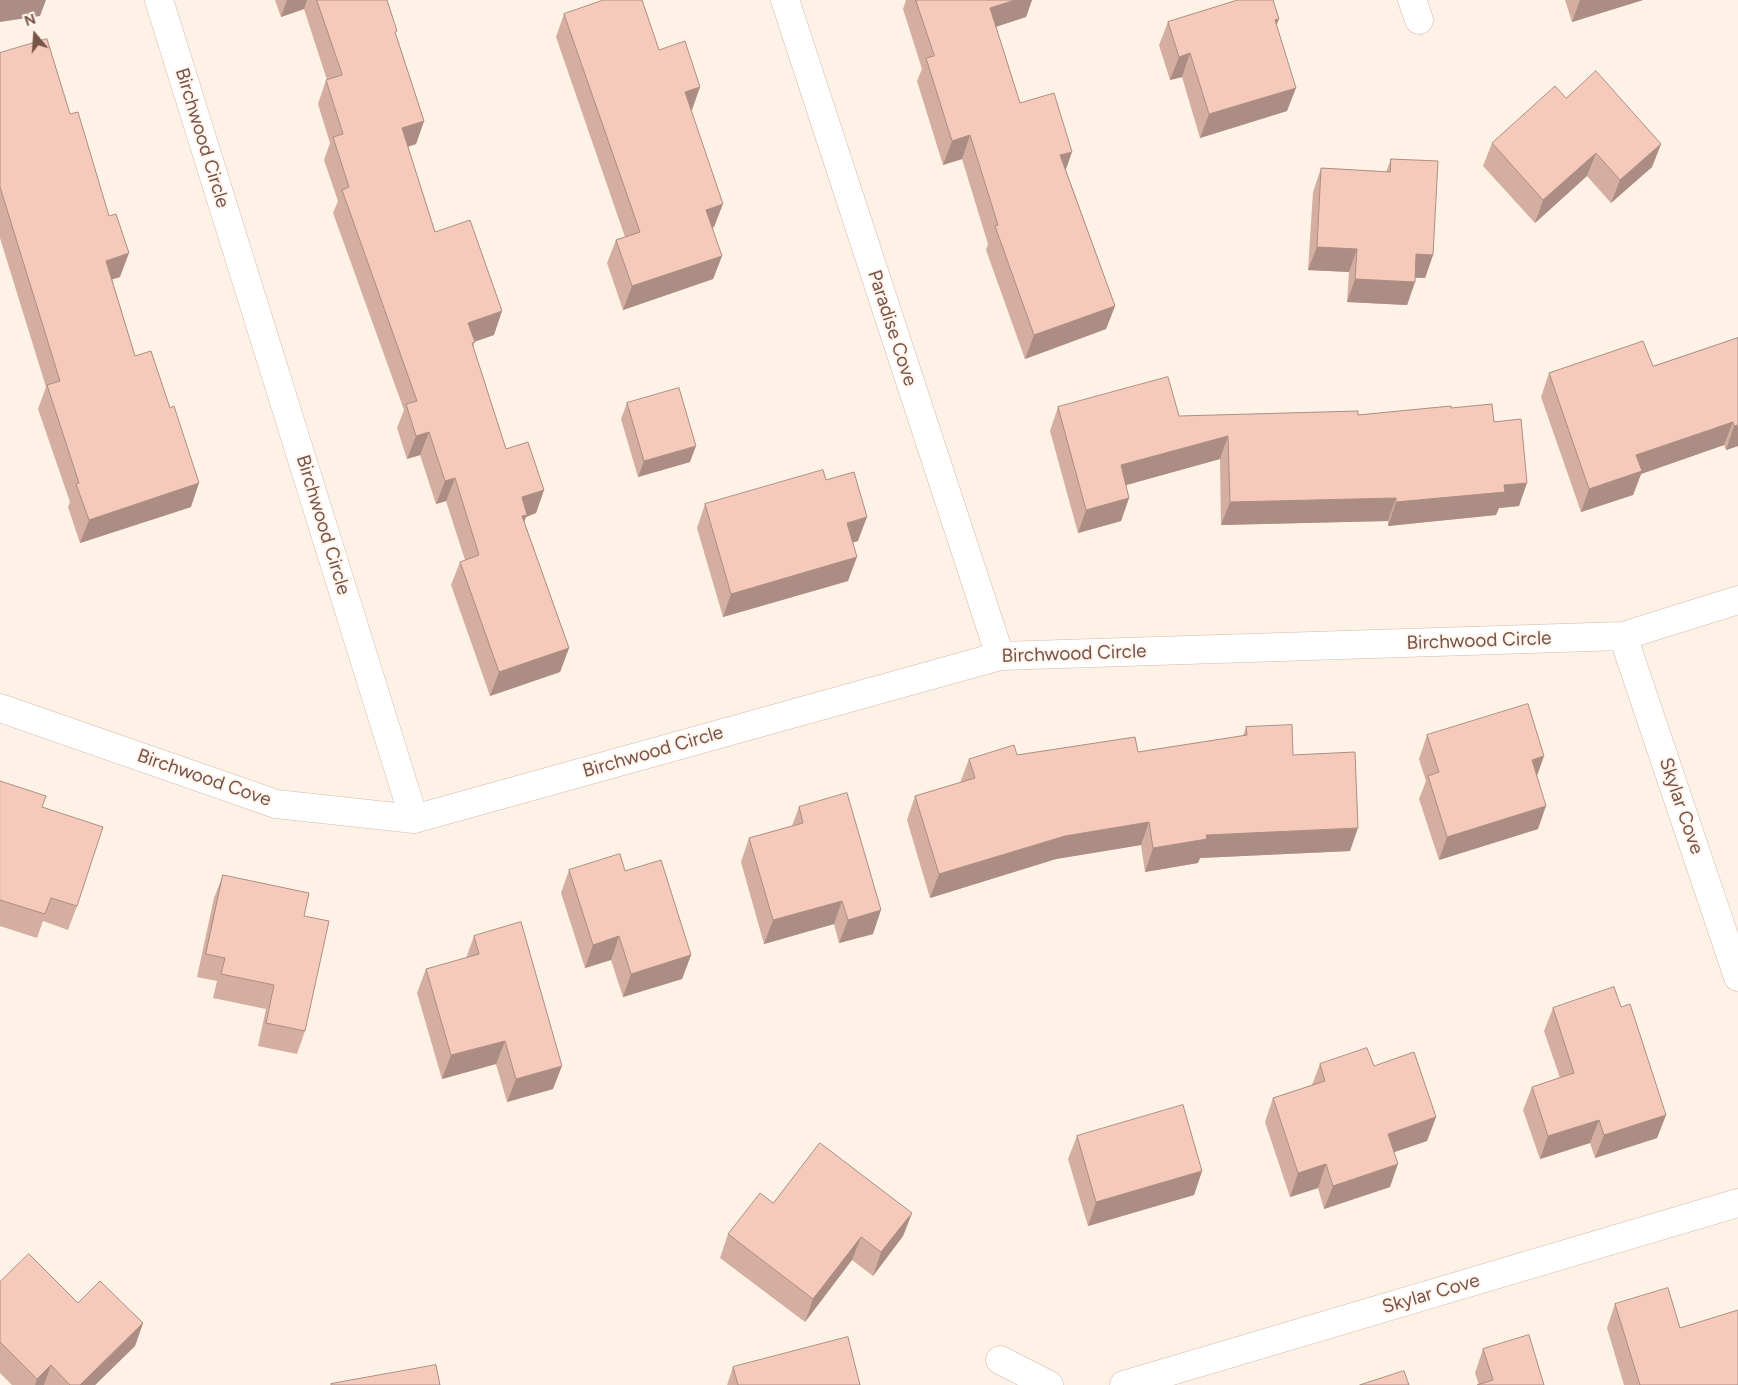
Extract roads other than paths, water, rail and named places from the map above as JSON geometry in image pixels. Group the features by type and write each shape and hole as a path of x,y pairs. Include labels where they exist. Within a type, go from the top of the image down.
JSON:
{"street":[{"name":"Birchwood Circle","path":"159,0 414,818 1000,656 1623,636 1738,600"},
{"name":"Paradise Cove","path":"785,0 1000,656"},
{"name":"Skylar Cove","path":"1623,636 1738,977"},
{"name":"Birchwood Cove","path":"0,708 276,804 414,818"},
{"name":"Skylar Cove","path":"1124,1385 1738,1203"},
{"path":"1000,1360 1050,1385"}]}
